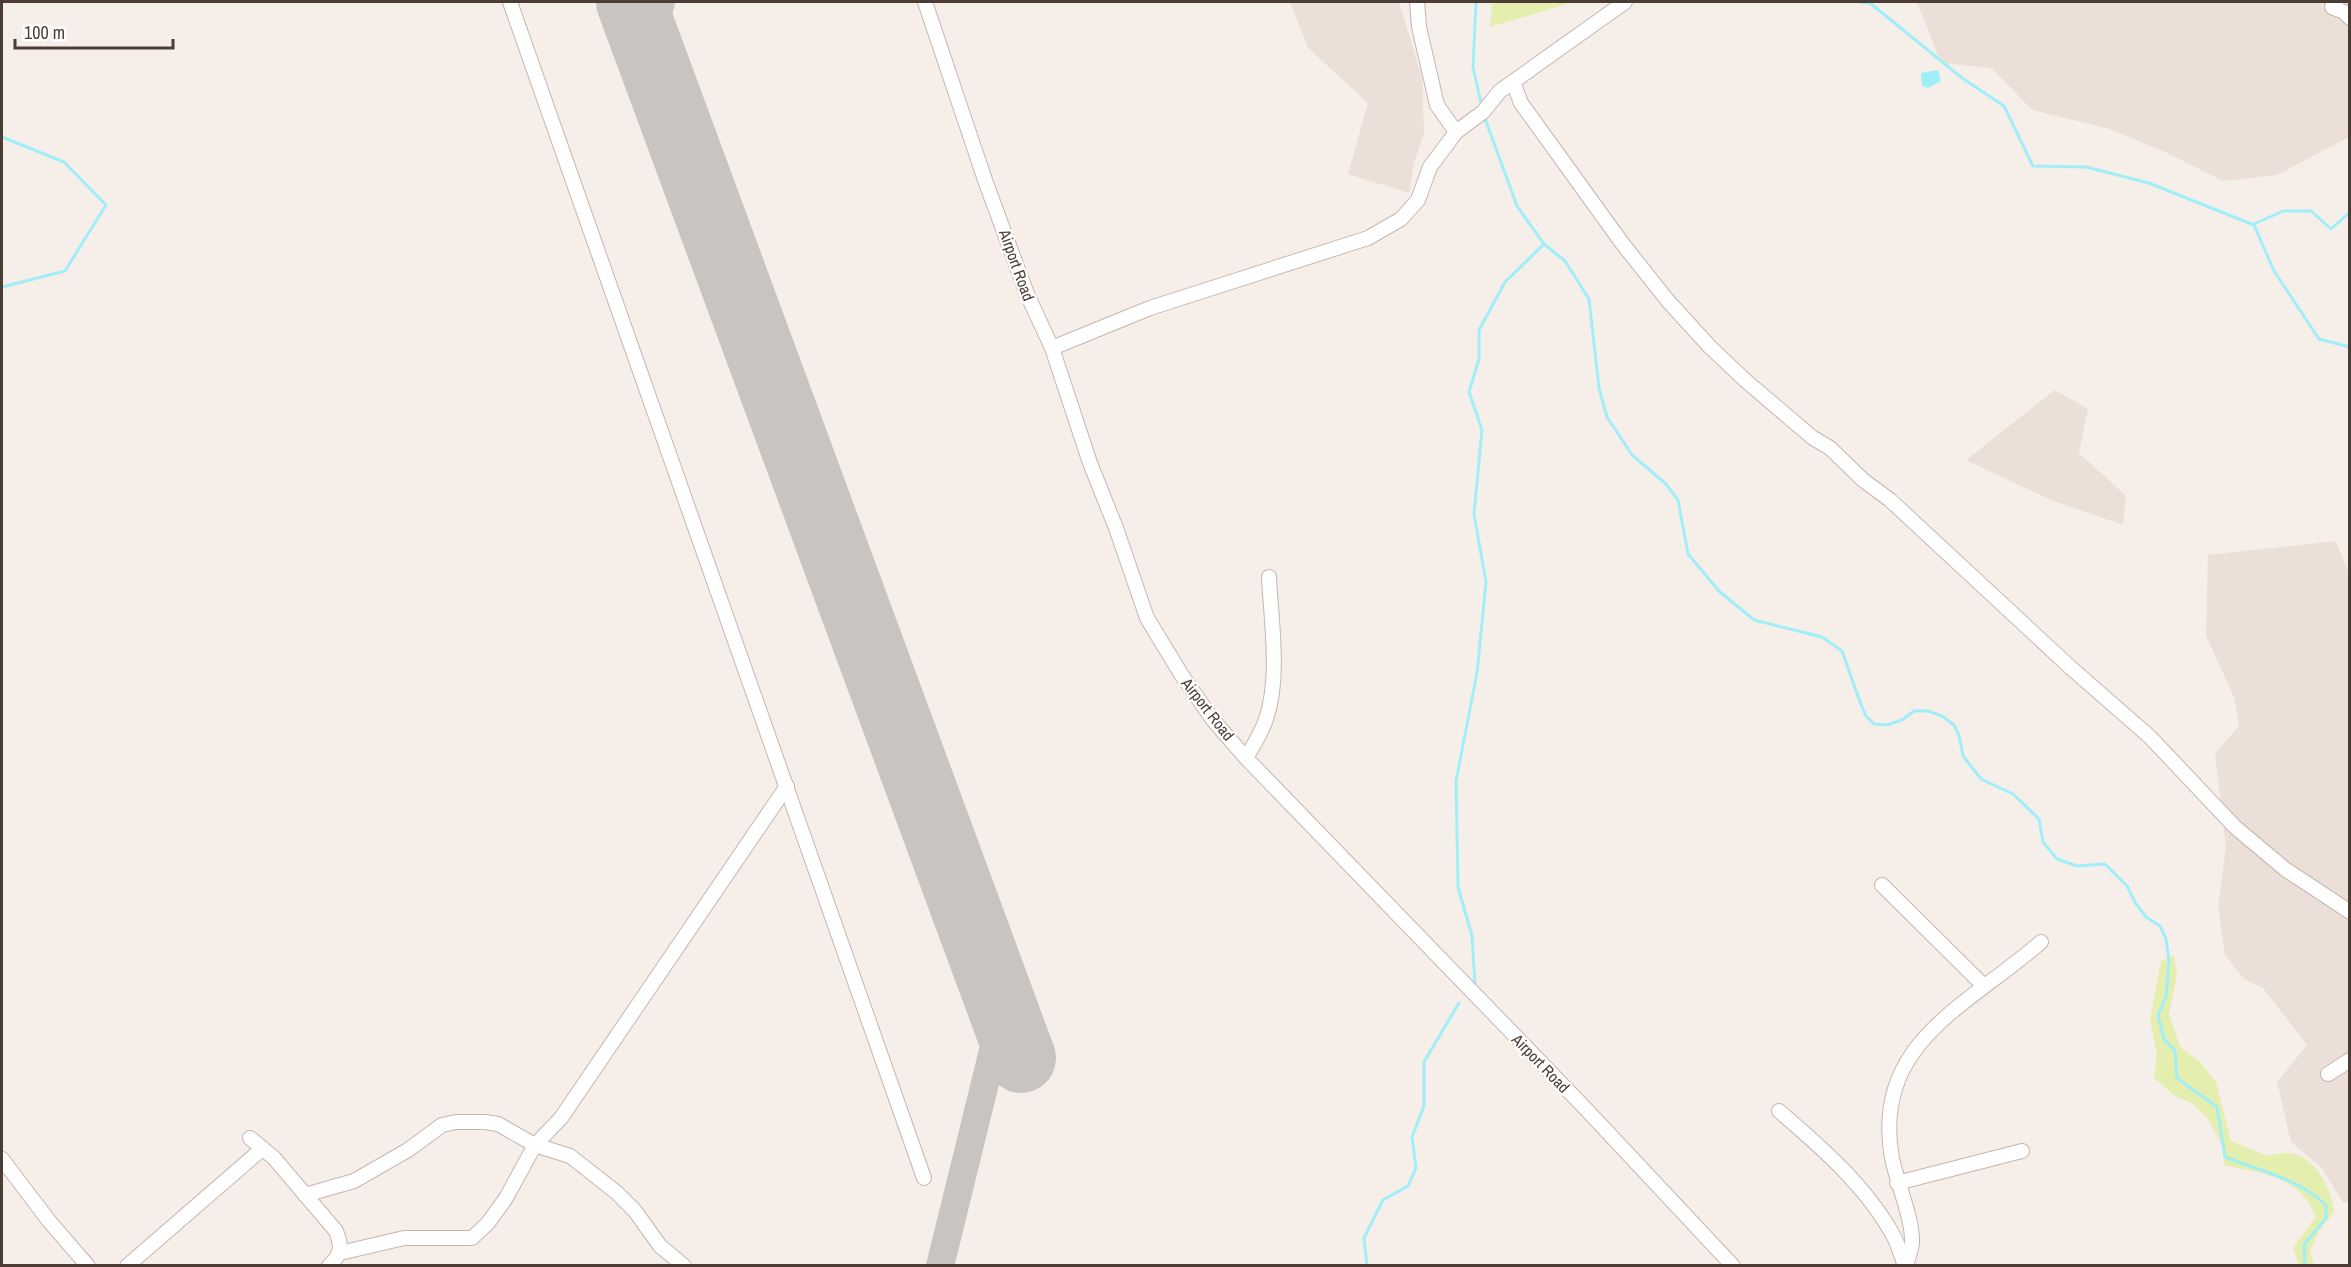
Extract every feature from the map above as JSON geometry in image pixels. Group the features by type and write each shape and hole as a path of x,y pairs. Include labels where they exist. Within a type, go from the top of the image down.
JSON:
{"street":[{"path":"510,2 924,1178"},
{"name":"Airport Road","path":"925,2 986,183 1027,294 1052,348 1090,463 1116,528 1147,618 1181,674 1213,720 1246,758 1584,1107 1733,1266"},
{"path":"1417,2 1419,27 1437,105 1456,132"},
{"path":"1052,348 1150,308 1368,238 1389,227 1401,219 1418,200 1430,167 1456,132 1483,112 1500,91 1625,2"},
{"path":"2336,2 2332,7 2344,12 2349,18"},
{"path":"1513,82 1521,104 1622,243 1668,301 1728,366 1813,438 1830,448 1863,480 1890,500 2071,668 2150,737 2235,827 2261,851 2349,912"},
{"path":"1246,758 1262,731 1271,695 1274,664 1269,577"},
{"path":"340,1253 404,1238 472,1238 488,1223 506,1198 535,1146 561,1118 787,786"},
{"path":"1882,885 1984,986"},
{"path":"1906,1266 1912,1239 1897,1183 1888,1125 1897,1079 1928,1035 1955,1008 2013,967 2041,942"},
{"path":"2328,1074 2349,1059"},
{"path":"1779,1111 1867,1195 1894,1237 1906,1266"},
{"path":"305,1195 354,1181 408,1150 442,1125 456,1122 498,1124 535,1146 570,1156 616,1192 635,1211 660,1246 684,1266"},
{"path":"250,1138 273,1158 336,1231 341,1244 340,1253 329,1266"},
{"path":"127,1266 262,1149"},
{"path":"1897,1183 2022,1151"},
{"path":"2,1159 49,1221 88,1266"}],"shaded area":[{"path":"1290,2 1399,2 1422,78 1424,133 1414,163 1409,193 1348,174 1368,103 1308,48"},
{"path":"1917,2 2349,2 2349,137 2277,175 2223,181 2165,152 2110,129 2032,110 1992,68 1941,63"},
{"path":"2055,390 2088,409 2079,453 2126,496 2123,525 2051,500 1966,460"},
{"path":"2336,541 2350,577 2350,1201 2343,1203 2322,1168 2291,1142 2277,1082 2307,1045 2263,988 2244,979 2225,955 2218,906 2226,848 2215,753 2239,726 2234,697 2206,636 2208,555"}],"green space":[{"path":"1492,2 1574,2 1490,27"},
{"path":"2174,955 2177,974 2169,1014 2180,1047 2200,1062 2216,1082 2231,1141 2268,1156 2281,1153 2293,1154 2304,1159 2313,1166 2327,1187 2334,1212 2319,1231 2310,1251 2314,1265 2299,1265 2293,1248 2316,1217 2300,1192 2290,1184 2266,1174 2224,1165 2222,1146 2208,1119 2192,1103 2175,1096 2154,1078 2157,1055 2150,1020 2161,961"}],"water":[{"path":"1938,70 1941,81 1928,88 1922,86 1921,73"}],"waterway":[{"path":"1476,2 1473,67 1482,107"},
{"path":"1860,2 1870,3 1962,78 2004,106 2033,166 2086,167 2149,183 2254,225 2274,271 2319,339 2350,347"},
{"path":"1484,116 1517,206 1544,244 1565,261 1589,299 1599,388 1607,417 1632,455 1666,484 1678,500 1688,554 1719,591 1754,620 1822,637 1842,651 1866,716 1874,724 1887,725 1902,720 1914,711 1928,711 1942,716 1954,725 1959,735 1963,756 1981,779 2013,794 2039,819 2043,842 2057,859 2077,866 2105,864 2127,886 2136,904 2146,917 2160,926 2166,939 2169,960 2166,997 2158,1015 2164,1039 2175,1051 2177,1078 2217,1107 2225,1157 2291,1182 2326,1205 2326,1218 2304,1245 2305,1266"},
{"path":"2,137 64,162 106,205 65,271 2,287"},
{"path":"2254,224 2283,211 2311,211 2331,229 2350,212"},
{"path":"1475,984 1472,936 1458,887 1456,781 1477,673 1486,582 1474,514 1482,430 1469,392 1479,359 1479,330 1505,282 1544,244"},
{"path":"1367,1266 1364,1238 1383,1200 1408,1186 1416,1168 1412,1137 1424,1106 1424,1062 1459,1003"}],"taxiway":[{"path":"655,65 654,30 661,2"},
{"path":"940,1266 1003,1010"}],"runway":[{"path":"631,2 1021,1058"}]}
